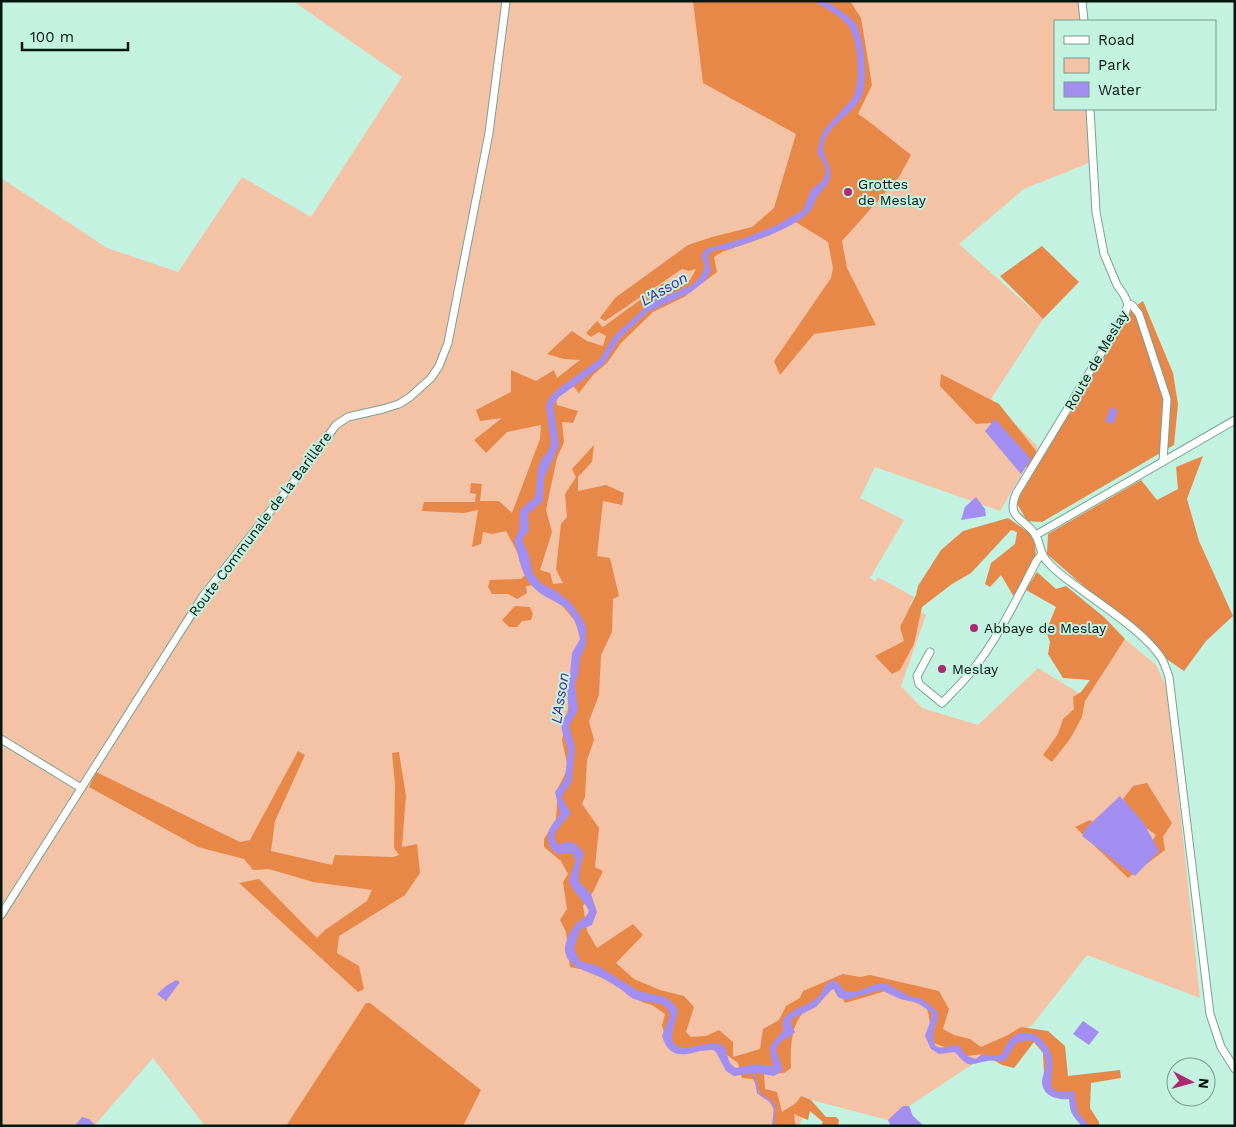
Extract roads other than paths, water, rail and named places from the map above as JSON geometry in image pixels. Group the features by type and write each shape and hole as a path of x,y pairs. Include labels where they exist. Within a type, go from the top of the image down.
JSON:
{"street":[{"name":"Route Communale de la Barillère","path":"1,915 203,596 336,425 348,417 359,413 399,404 420,389 439,366 450,333 489,133 506,1"},
{"path":"1082,1 1084,20"},
{"name":"Route de Meslay","path":"1036,535 1017,518 1013,510 1014,499 1125,314 1128,304 1124,294 1117,285 1104,254 1099,229 1096,212 1090,110"},
{"path":"1128,304 1132,305 1140,314 1167,399 1163,461"},
{"path":"1235,420 1036,535 1046,560 1064,577 1146,640 1162,660 1169,677 1210,1014 1221,1047 1235,1069"},
{"path":"930,652 917,676 919,684 942,703 971,672 987,650 1036,560 1042,554"},
{"path":"1,739 80,788"}],"water":[{"path":"814,1 829,3 847,15 856,24 863,49 865,80 862,95 858,102 832,129 824,142 823,152 830,168 830,178 811,210 801,219 773,234 732,248 711,252 708,256 711,271 705,281 691,292 648,312 620,338 603,365 559,397 553,405 559,445 544,478 543,501 528,514 529,530 522,540 529,555 534,575 542,584 556,591 571,603 586,627 586,645 580,658 575,684 578,710 569,726 575,747 572,781 562,798 571,813 556,831 554,837 558,845 570,842 578,846 584,853 579,872 579,882 591,894 597,912 592,925 580,930 574,949 580,961 598,966 638,991 665,997 674,1004 678,1010 672,1037 674,1043 678,1046 720,1044 725,1048 730,1062 736,1068 756,1064 773,1066 770,1047 783,1031 783,1020 794,1010 817,998 833,980 846,992 858,991 876,984 887,984 909,996 922,999 938,1012 933,1033 936,1046 959,1046 967,1056 976,1059 982,1054 1001,1055 1014,1036 1027,1032 1038,1036 1050,1052 1052,1058 1051,1086 1053,1089 1058,1092 1074,1091 1078,1113 1090,1126 1082,1126 1072,1114 1069,1099 1056,1098 1045,1091 1042,1082 1046,1060 1035,1042 1029,1040 1016,1043 1005,1061 967,1064 955,1052 939,1054 931,1049 925,1036 932,1013 918,1003 900,999 881,990 845,1000 838,997 833,988 816,1007 792,1019 791,1024 795,1032 779,1044 776,1051 782,1071 774,1076 757,1073 734,1076 726,1071 713,1050 683,1054 671,1051 662,1036 670,1016 665,1007 661,1004 632,998 607,981 580,969 571,963 566,955 565,946 570,932 589,911 570,884 569,880 576,860 571,853 559,854 554,852 548,841 548,832 560,814 555,792 565,779 568,749 561,723 569,710 566,686 570,674 572,653 580,639 576,625 566,608 544,596 528,581 514,541 519,530 520,510 535,497 538,468 551,443 546,406 549,398 559,388 600,359 614,336 650,303 692,285 700,277 705,267 701,255 706,249 742,239 775,226 803,210 811,190 821,182 826,174 825,166 817,152 821,137 824,130 853,98 856,91 858,71 854,39 847,24"},
{"path":"1111,407 1118,411 1113,424 1105,421"},
{"path":"995,419 1031,459 1021,474 985,431"},
{"path":"976,497 985,509 986,516 961,520 965,507"},
{"path":"1120,796 1143,822 1159,851 1135,876 1082,836 1086,828"},
{"path":"176,980 180,982 166,1001 157,994 166,986"},
{"path":"1083,1021 1099,1032 1089,1045 1073,1034"},
{"path":"903,1106 909,1106 913,1116 924,1126 891,1126 888,1120"},
{"path":"82,1117 89,1119 96,1126 75,1126"}],"waterway":[{"path":"754,1072 758,1093 769,1100 775,1107 773,1126"}],"place":[{"name":"Grottes de Meslay","path":"848,192"},
{"name":"Abbaye de Meslay","path":"974,628"},
{"name":"Meslay","path":"942,669"}],"water label":[{"name":"L'Asson","path":"664,289"},
{"name":"L'Asson","path":"560,698"}]}
